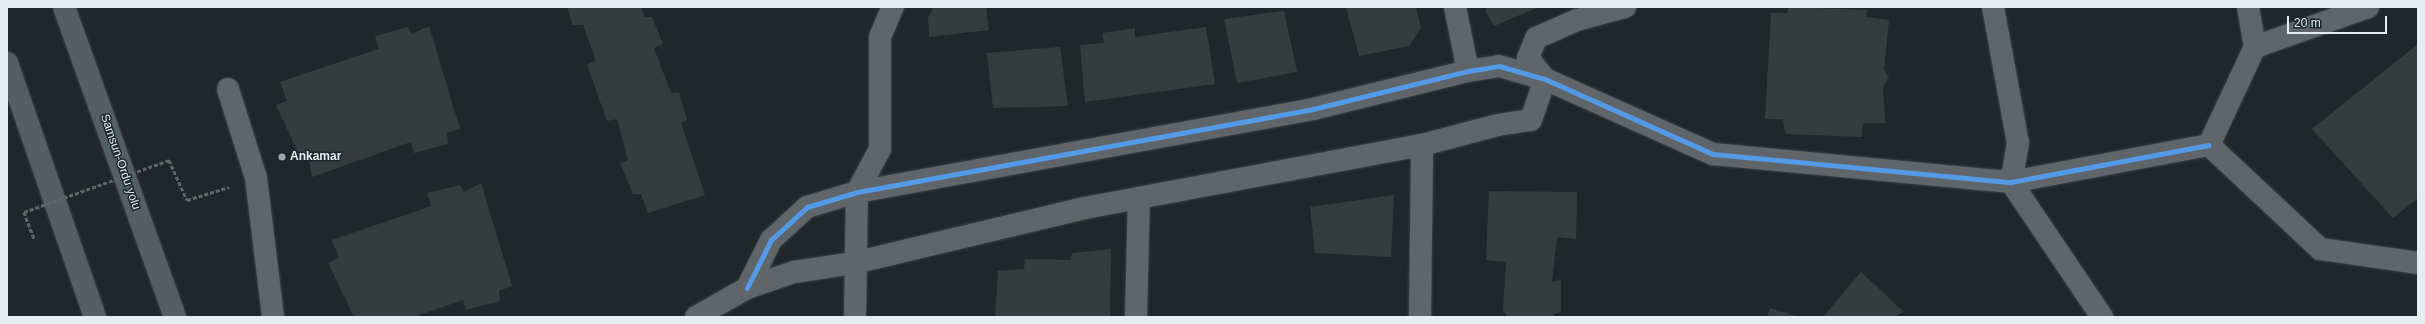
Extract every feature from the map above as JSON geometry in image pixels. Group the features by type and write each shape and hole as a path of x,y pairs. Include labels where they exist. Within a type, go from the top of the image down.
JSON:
{"highway":[{"name":"Samsun-Ordu yolu","path":"64,7 175,317"},
{"path":"7,63 95,317"}],"street":[{"path":"854,317 854,263 857,192 880,149 880,37 893,7"},
{"path":"1455,7 1468,71"},
{"path":"1545,79 1528,58 1536,38 1577,20 1625,7"},
{"path":"1993,7 2018,142 2011,182 2102,317"},
{"path":"2209,145 2255,47 2248,7"},
{"path":"2255,47 2368,7"},
{"path":"748,288 771,240 807,207 857,192 1313,109 1468,71 1499,66 1545,79 1713,154 2011,182 2209,145"},
{"path":"696,317 748,288 794,272 854,263 1085,208 1422,145 1498,125 1531,120 1545,79"},
{"path":"228,89 256,178 272,317"},
{"path":"1420,317 1422,145"},
{"path":"2209,145 2320,249 2418,263"},
{"path":"1136,317 1139,198"}],"path":[{"path":"35,240 24,212 169,160 187,200 256,178"}],"building":[{"path":"567,7 641,7 644,17 652,17 663,44 654,48 671,93 679,92 687,120 681,123 705,195 648,213 641,194 633,194 620,163 628,160 617,119 607,121 587,65 596,60 583,25 573,25"},
{"path":"934,7 986,7 989,30 929,37 928,18"},
{"path":"1346,7 1416,7 1421,28 1409,46 1359,56"},
{"path":"1486,7 1539,7 1494,26 1486,13"},
{"path":"1789,7 1867,10 1866,17 1889,20 1884,69 1889,78 1883,86 1885,123 1863,123 1862,137 1785,134 1783,119 1765,119 1771,13 1787,13"},
{"path":"1284,11 1297,72 1237,83 1224,19"},
{"path":"429,26 460,129 447,133 448,144 414,153 411,142 312,177 309,160 302,161 276,105 287,101 280,82 379,49 375,36 408,27 412,34"},
{"path":"1206,27 1215,84 1085,102 1080,45 1104,43 1102,33 1135,28 1135,37"},
{"path":"2418,44 2418,198 2393,218 2312,129"},
{"path":"1060,47 1068,106 993,108 987,53"},
{"path":"481,183 512,286 499,291 500,301 466,310 463,300 413,317 354,317 328,263 339,258 332,240 431,206 427,193 460,185 464,192"},
{"path":"1489,191 1577,192 1576,239 1557,237 1552,282 1561,280 1561,312 1554,314 1554,317 1507,317 1503,310 1506,262 1486,260"},
{"path":"1394,195 1391,257 1315,253 1310,207"},
{"path":"1111,249 1110,317 995,317 998,271 1024,269 1025,259 1071,260 1072,253"},
{"path":"1861,272 1904,312 1893,317 1823,317"},
{"path":"1770,308 1799,317 1767,317"}],"cycle path":[{"path":"747,288 771,240 807,207 857,192 1313,109 1468,71 1499,66 1545,79 1713,154 2011,182 2209,145"}],"place":[{"name":"Ankamar","path":"282,157"}]}
